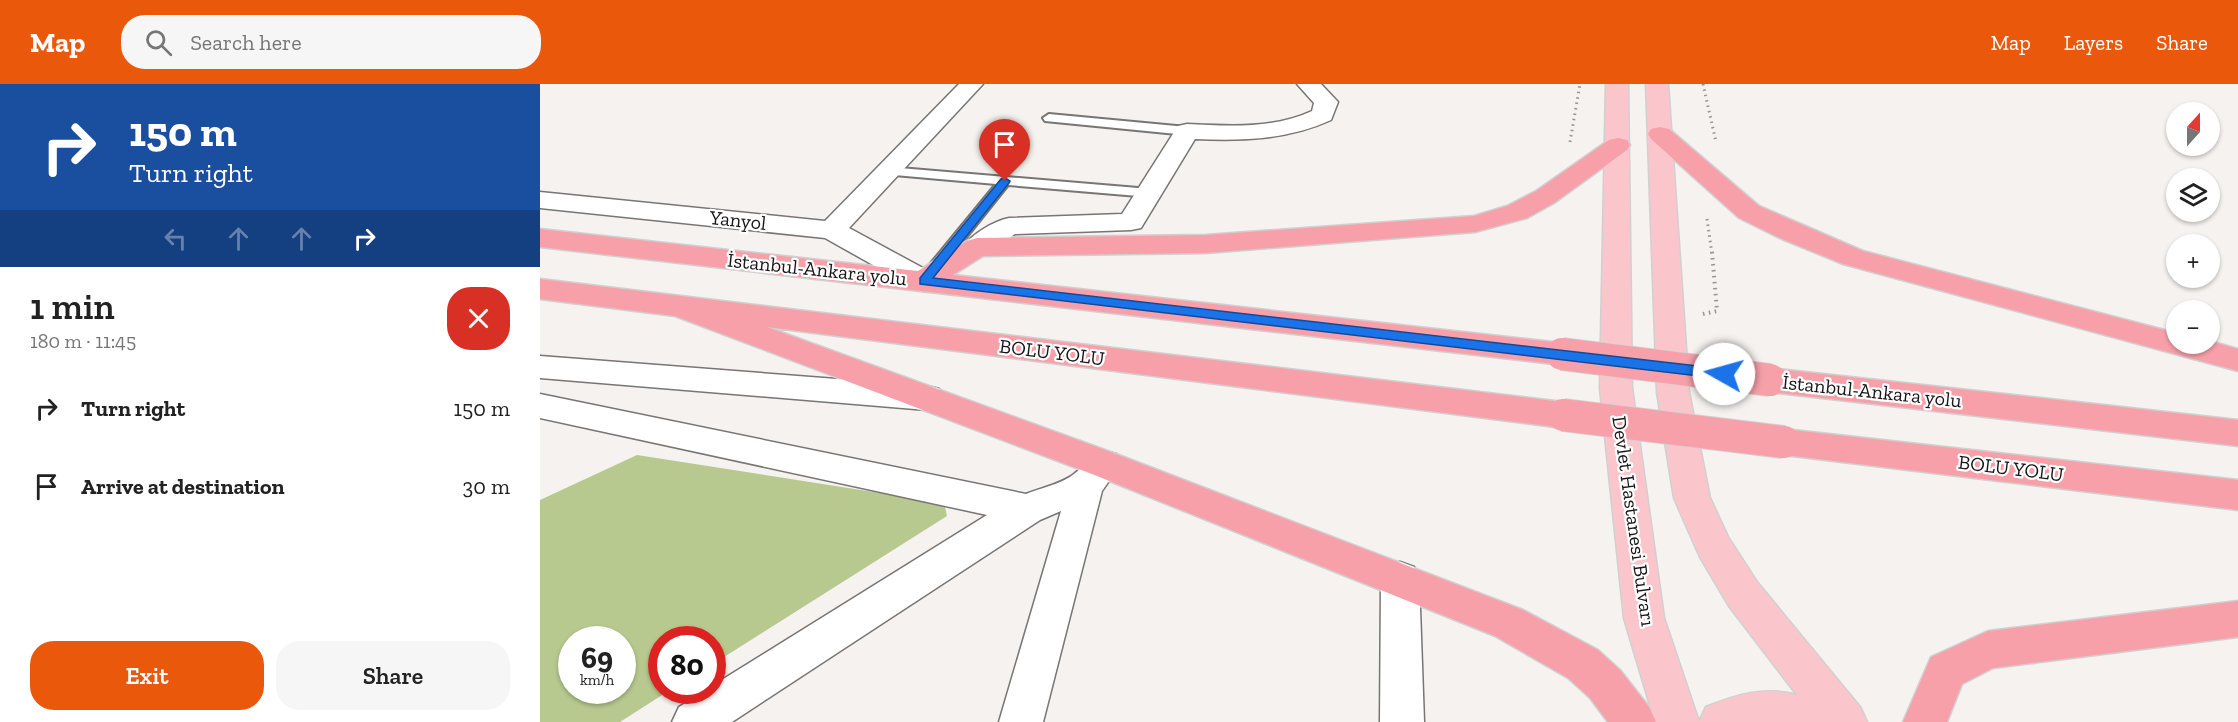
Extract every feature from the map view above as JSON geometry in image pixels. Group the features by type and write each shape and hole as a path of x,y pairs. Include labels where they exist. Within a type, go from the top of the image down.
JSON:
{"highway":[{"path":"1660,134 1749,212 1792,233 1853,258 2238,360"},
{"path":"924,281 977,247 1206,244 1475,224 1517,212 1545,197 1618,144"},
{"name":"İstanbul-Ankara yolu","path":"540,238 2238,433"},
{"name":"BOLU YOLU","path":"540,289 1784,442 2238,495"},
{"path":"676,305 931,399 1095,475 1400,579 1509,623 1583,664 1605,684 1634,722"},
{"path":"1925,722 1946,671 1988,650 2238,619"}],"main road":[{"name":"Devlet Hastanesi Bulvarı","path":"1617,84 1616,388 1644,618 1677,722"},
{"path":"1657,84 1673,392 1692,498 1713,546 1743,594 1845,722"},
{"path":"1721,722 1745,712 1771,710 1800,715 1817,722"}],"street":[{"path":"832,230 972,84"},
{"path":"977,247 1009,226 1131,222 1187,131 1239,133 1308,123 1323,115 1326,102 1308,84"},
{"name":"Yanyol","path":"540,200 832,230 924,281"},
{"path":"540,367 931,399"},
{"path":"540,406 1027,509"},
{"path":"694,722 1027,509 1095,475"},
{"path":"1021,722 1095,475"},
{"path":"1400,579 1402,722"}],"lane":[{"path":"1049,118 1187,131"},
{"path":"888,171 1150,193"},
{"path":"924,281 1005,181"}],"path":[{"path":"1570,144 1580,84"},
{"path":"1703,84 1717,154 1703,171 1702,187 1714,265 1717,311"}],"green space":[{"path":"637,455 944,503 947,516 726,656 726,626 648,626 648,704 620,722 540,722 540,500"}],"route":[{"path":"1005,181 924,281 1724,374"}]}
